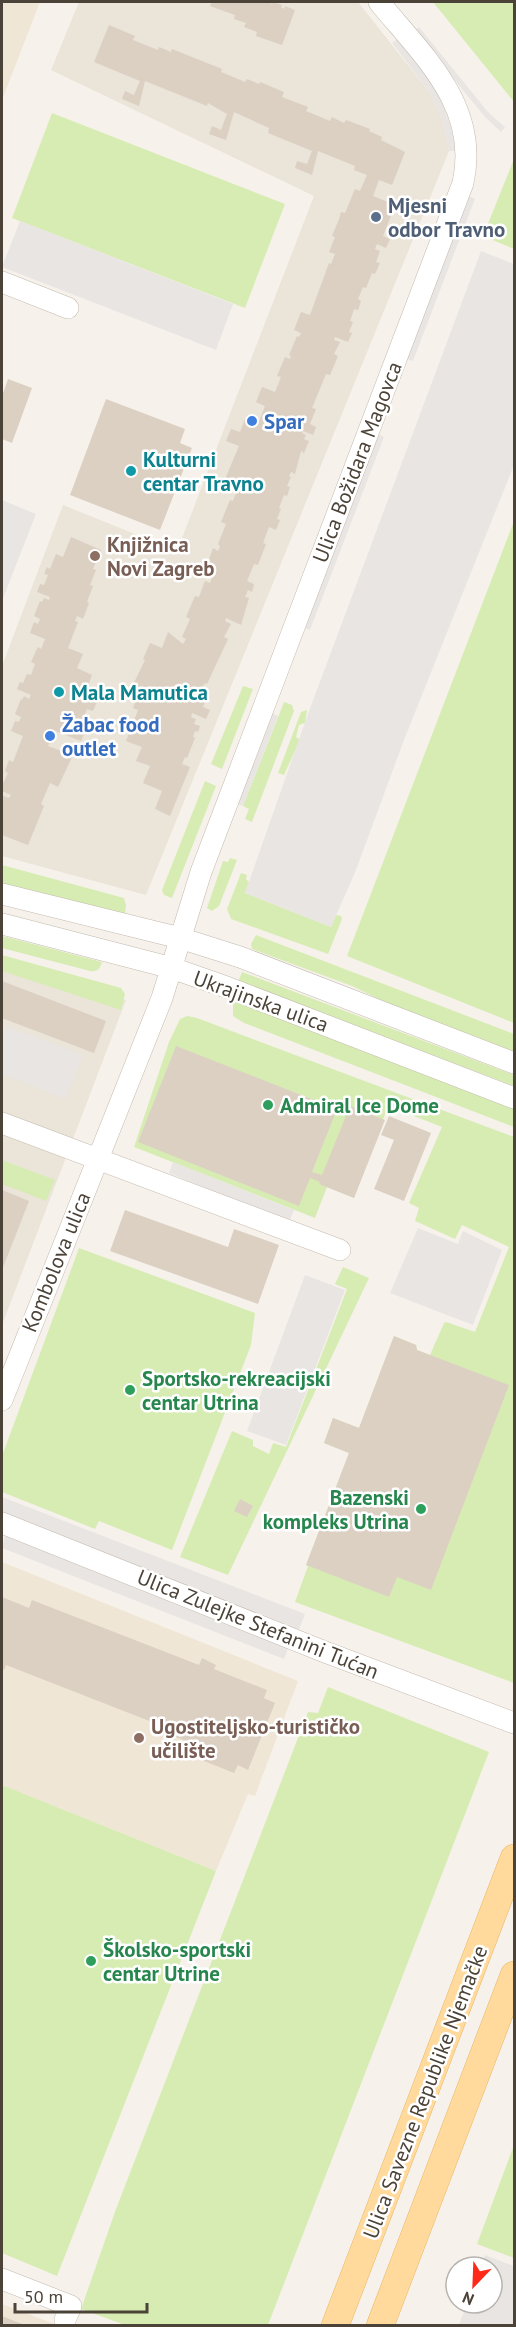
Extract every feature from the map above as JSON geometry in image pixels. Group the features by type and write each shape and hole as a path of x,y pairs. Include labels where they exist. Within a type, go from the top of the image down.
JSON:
{"main road":[{"name":"Ulica Savezne Republike Njemačke","path":"335,2325 514,1858"},
{"name":"Ulica Savezne Republike Njemačke","path":"380,2325 514,1976"}],"street":[{"name":"Ulica Božidara Magovca","path":"171,968 201,872 454,209 464,176 468,152 466,135 456,104 434,71 379,2"},
{"path":"2,282 68,308"},
{"name":"Ukrajinska ulica","path":"2,894 180,938 240,957 514,1063"},
{"name":"Ukrajinska ulica","path":"2,924 171,968 229,988 514,1098"},
{"name":"Kombolova ulica","path":"2,1400 162,998 171,968"},
{"path":"2,1123 340,1250"},
{"name":"Ulica Zulejke Stefanini Tućan","path":"2,1523 325,1652 514,1723"},
{"path":"2,2279 71,2306 65,2320"}],"shaded area":[{"path":"2,2 40,2 2,100"},
{"path":"79,2 358,2 430,93 442,119 449,151 146,895 2,856 2,666 63,505 177,551 314,196 51,70"},
{"path":"419,27 488,112 505,127 501,132 486,118 414,31"},
{"path":"397,39 438,91 453,133 455,151 449,151 442,119 430,93 392,43"},
{"path":"469,196 475,199 413,361 407,359"},
{"path":"20,221 233,304 216,350 2,267"},
{"path":"481,251 514,264 514,465 404,740 356,870 331,927 245,893 309,711"},
{"path":"378,434 384,437 310,630 304,628"},
{"path":"2,500 36,514 2,601"},
{"path":"272,713 278,716 243,806 237,804"},
{"path":"2,967 126,1000 2,1325"},
{"path":"2,1025 83,1055 65,1099 2,1074"},
{"path":"173,1162 294,1210 289,1222 169,1173"},
{"path":"418,1228 458,1244 463,1231 502,1250 473,1325 390,1293"},
{"path":"305,1275 345,1290 286,1445 247,1431"},
{"path":"2,1497 305,1614 298,1632 2,1514"},
{"path":"6,1532 290,1643 284,1659 2,1548"},
{"name":"Ugostiteljsko-turističko učilište","path":"2,1562 298,1681 255,1796 248,1794 216,1871 2,1785"},
{"path":"504,2262 514,2266 514,2325 459,2325 463,2315 504,2315"},
{"path":"2,2304 57,2325 2,2325"}],"green space":[{"path":"433,2 514,2 514,102"},
{"path":"52,113 285,204 245,308 12,218"},
{"path":"514,159 514,249 483,236"},
{"path":"514,521 514,1023 347,956"},
{"path":"243,686 253,689 222,769 211,764"},
{"path":"284,702 292,705 294,711 252,822 245,819 249,809 243,806"},
{"path":"307,710 305,723 299,725 296,737 300,740 284,775 278,773 301,712"},
{"path":"205,781 216,786 172,898 164,895 162,890"},
{"path":"230,858 237,860 219,906 212,911 207,908 223,861 228,862"},
{"path":"2,865 124,898 125,914 2,886"},
{"path":"241,873 247,875 246,879 249,882 245,893 331,927 336,915 341,916 342,919 328,954 231,919 227,909"},
{"path":"256,935 514,1034 514,1055 405,1012 352,986 252,949 251,944"},
{"path":"2,936 102,962 98,970 90,971 2,948"},
{"path":"2,955 121,988 125,994 121,1010 2,971"},
{"path":"242,972 514,1075 514,1086 238,982"},
{"path":"233,1001 514,1107 514,1127 244,1023 233,1016"},
{"path":"187,1016 514,1137 514,1683 295,1602 308,1566 306,1565 349,1453 324,1443 333,1418 359,1428 394,1336 416,1345 417,1350 430,1355 444,1323 475,1332 509,1247 462,1225 455,1239 415,1221 419,1208 409,1203 442,1127 388,1106 354,1198 327,1187 315,1218 134,1147 169,1042 180,1019"},
{"path":"2,1160 55,1180 46,1201 2,1184"},
{"name":"Sportsko-rekreacijski centar Utrina","path":"79,1248 255,1313 251,1345 172,1550 99,1521 95,1529 2,1492 2,1456"},
{"path":"343,1267 369,1278 228,1575 180,1557 232,1431 253,1440 253,1446 269,1454 273,1443 286,1447 347,1289 335,1284"},
{"path":"328,1687 489,1752 268,2325 125,2325 81,2309 116,2209 308,1712 318,1713"},
{"name":"Školsko-sportski centar Utrine","path":"2,1785 216,1871 57,2276 2,2253"},
{"path":"514,2145 514,2258 477,2244"}],"building":[{"path":"212,2 269,2 272,4 273,2 282,5 284,9 285,6 295,10 282,45 256,36 257,32 244,27 246,23 234,19 235,15 210,6"},
{"path":"109,25 135,36 133,40 158,50 159,47 171,52 172,49 222,69 221,72 245,82 247,79 259,84 260,82 284,92 282,97 308,107 306,111 330,121 332,117 344,123 346,120 370,129 369,131 382,137 381,140 405,152 392,185 379,180 373,196 393,204 383,236 390,239 386,248 377,244 375,249 380,251 376,262 380,263 375,274 372,273 366,288 363,287 358,299 361,301 358,310 354,309 350,321 353,322 349,332 352,333 348,342 335,337 334,340 340,342 334,354 338,356 330,375 326,374 312,408 316,409 310,424 316,427 313,435 303,431 302,433 306,435 304,439 309,441 304,453 301,451 295,474 291,472 289,476 291,477 287,486 290,487 279,508 281,509 277,519 280,520 276,530 269,527 263,543 266,544 258,565 254,564 247,581 254,584 252,592 248,590 245,597 249,598 241,625 226,618 225,621 231,624 224,637 228,639 207,684 205,683 202,688 209,691 203,707 210,710 206,719 192,713 191,717 196,719 194,724 200,726 198,732 195,731 193,737 195,738 182,764 190,767 170,816 155,809 162,791 143,783 150,766 136,761 142,747 126,741 138,710 133,708 139,692 131,689 145,660 143,659 150,643 162,648 168,632 183,644 186,639 182,637 190,619 186,617 195,596 199,597 205,581 210,583 215,569 207,565 213,548 218,551 220,546 218,544 226,524 221,522 230,500 233,501 242,483 225,479 239,446 226,441 231,429 240,432 245,419 258,424 265,406 256,402 262,387 275,392 281,377 277,376 285,357 290,359 289,355 297,336 299,337 301,333 294,330 301,312 310,315 329,263 331,264 335,254 329,252 341,212 345,213 355,189 360,191 367,175 354,170 355,166 318,151 312,175 295,168 297,161 307,164 312,151 268,133 269,128 234,112 226,140 209,134 212,126 221,130 227,114 208,103 207,106 145,81 139,106 122,99 125,91 134,95 140,81 94,62"},
{"path":"8,379 32,388 12,443 2,439 2,396"},
{"name":"Kulturni centar Travno","path":"106,399 185,429 180,443 192,448 160,530 70,495"},
{"name":"Mala Mamutica","path":"71,537 101,550 93,569 96,570 90,585 93,586 87,602 89,603 83,619 77,616 75,621 78,622 68,648 83,654 77,668 92,675 87,689 100,695 93,711 87,709 81,724 87,727 81,741 55,731 48,746 73,755 58,787 50,783 41,804 44,806 28,845 2,835 2,799 3,796 9,798 11,795 2,791 2,781 4,782 8,773 5,771 9,760 13,762 23,736 11,731 15,721 19,722 21,717 15,714 21,699 24,696 29,699 31,695 17,689 27,674 31,675 35,664 31,662 38,647 41,649 45,639 30,633 34,622 38,624 40,619 34,616 40,601 42,602 44,598 49,600 50,597 37,592 40,584 44,585 48,575 44,574 47,567 50,569 56,554 63,557"},
{"path":"2,981 106,1021 94,1053 2,1018"},
{"name":"Admiral Ice Dome","path":"176,1046 337,1109 312,1172 322,1175 350,1106 385,1120 354,1198 310,1178 299,1206 138,1142"},
{"path":"389,1116 431,1133 404,1201 374,1189 394,1140 381,1135"},
{"path":"2,1190 29,1201 2,1270"},
{"path":"125,1210 228,1247 234,1229 279,1245 258,1304 110,1251"},
{"path":"394,1336 416,1345 417,1350 509,1385 431,1590 397,1577 389,1597 306,1565 349,1453 324,1443 333,1418 359,1428"},
{"path":"240,1499 253,1506 247,1517 234,1511"},
{"path":"2,1597 29,1608 32,1600 199,1665 202,1658 216,1665 214,1669 267,1690 264,1698 275,1703 248,1770 238,1765 234,1773 182,1752 186,1741 173,1736 175,1731 6,1665 4,1670 2,1669"},
{"path":"2,2316 25,2325 25,2326 2,2326"}],"place":[{"name":"Mjesni odbor Travno","path":"376,217"},
{"name":"Spar","path":"252,421"},
{"name":"Kulturni centar Travno","path":"131,471"},
{"name":"Knjižnica Novi Zagreb","path":"95,556"},
{"name":"Mala Mamutica","path":"59,692"},
{"name":"Žabac food outlet","path":"50,736"},
{"name":"Admiral Ice Dome","path":"268,1105"},
{"name":"Sportsko-rekreacijski centar Utrina","path":"130,1390"},
{"name":"Bazenski kompleks Utrina","path":"421,1509"},
{"name":"Ugostiteljsko-turističko učilište","path":"139,1738"},
{"name":"Školsko-sportski centar Utrine","path":"91,1961"}]}
